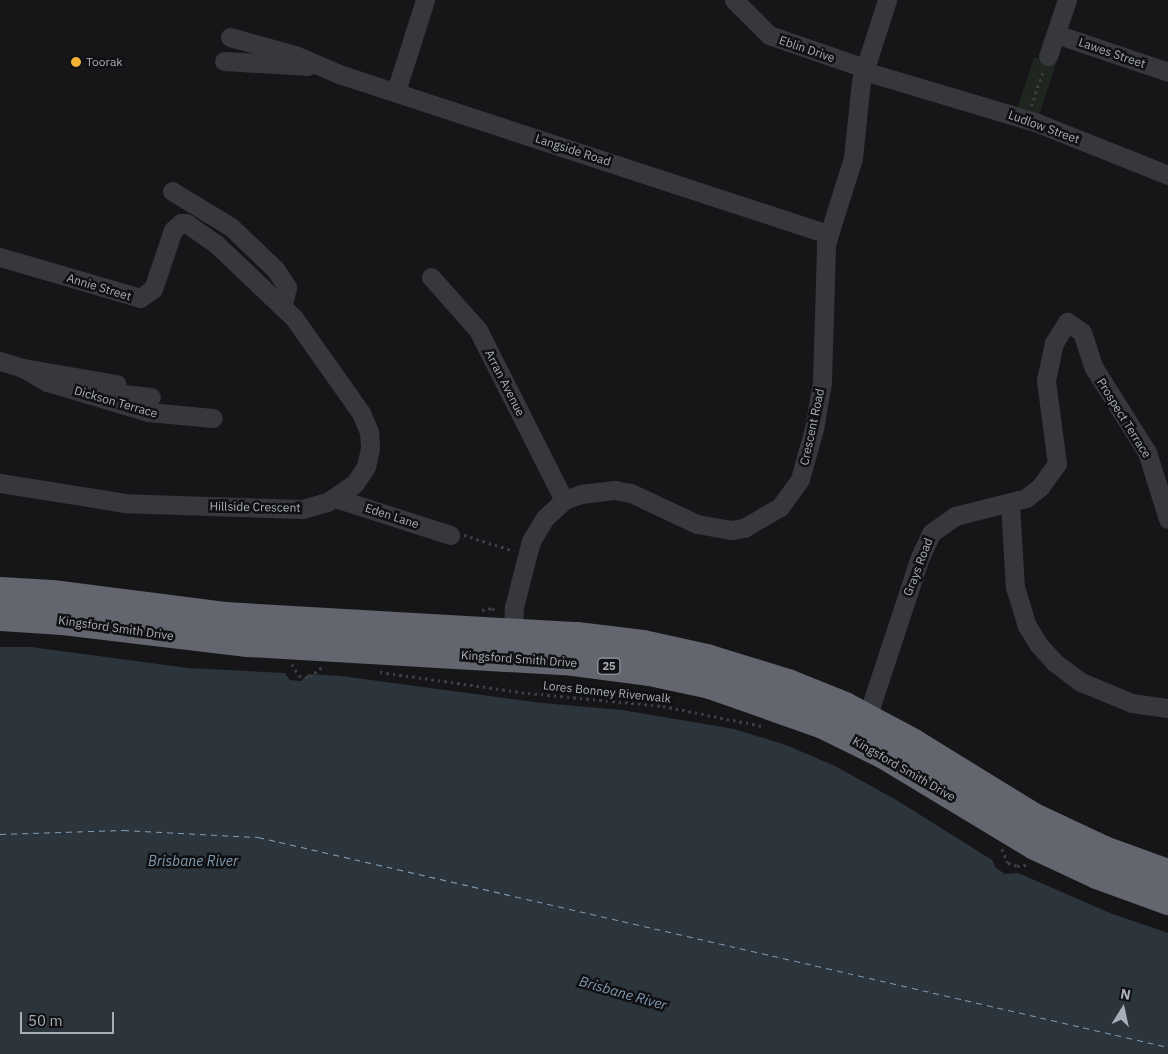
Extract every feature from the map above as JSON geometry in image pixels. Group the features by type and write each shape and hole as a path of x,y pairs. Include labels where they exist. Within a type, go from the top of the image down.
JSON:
{"highway":[{"name":"Kingsford Smith Drive","path":"0,591 76,596 225,616 610,640 706,658 788,683 867,718 1034,817 1104,850 1168,874"},
{"name":"Kingsford Smith Drive","path":"0,617 62,621 248,643 574,662 650,672 710,685 787,710 838,732 884,755 1035,846 1097,875 1168,901"}],"street":[{"path":"396,90 425,0"},
{"name":"Eblin Drive","path":"734,0 760,29 774,38 864,70"},
{"name":"Crescent Road","path":"513,633 514,607 531,541 545,518 564,500 581,494 614,490 631,493 697,524 731,530 744,528 780,507 800,479 814,429 822,382 823,271 828,234 853,158 864,70 887,0"},
{"path":"1046,62 1067,0"},
{"name":"Lawes Street","path":"1056,34 1168,72"},
{"name":"Langside Road","path":"230,37 396,90 828,234"},
{"name":"Langside Road","path":"224,61 319,65"},
{"name":"Ludlow Street","path":"864,70 1035,122 1168,175"},
{"name":"Ludlow Street","path":"917,87 941,103 1092,153"},
{"path":"172,191 232,227 275,269 287,287 282,305"},
{"name":"Hillside Crescent","path":"0,483 125,502 302,509 334,498 354,484 364,472 370,453 369,432 345,388 282,305 209,238 182,222"},
{"name":"Annie Street","path":"0,257 140,298 153,289 171,235 182,222"},
{"name":"Arran Avenue","path":"431,277 478,330 564,500"},
{"name":"Grays Road","path":"867,718 920,557 931,533 955,516 1010,504 1036,491 1058,462 1048,412 1046,380 1056,339 1064,325 1071,322"},
{"name":"Prospect Terrace","path":"1071,322 1082,332 1097,375 1147,452 1168,519"},
{"name":"Dickson Terrace","path":"0,361 23,368 75,378 117,394 151,396"},
{"name":"Dickson Terrace","path":"23,368 47,382 148,412 213,418"},
{"name":"Dickson Terrace","path":"75,378 95,378 116,384"},
{"name":"Eden Lane","path":"334,498 453,534"},
{"path":"1010,504 1015,587 1023,616 1038,644 1058,666 1081,682 1132,703 1168,708"}],"path":[{"path":"1029,114 1046,62"},
{"path":"453,534 511,550"},
{"path":"299,664 291,663 299,676 309,676 324,664 316,664"},
{"name":"Lores Bonney Riverwalk","path":"371,670 528,693 663,706 767,727"},
{"path":"994,843 1009,852"},
{"path":"1002,848 1005,859 1013,865 1032,864 1024,860"}],"shaded area":[{"path":"1034,57 1056,64 1039,116 1017,109"}],"water":[{"name":"Brisbane River","path":"0,647 31,647 188,668 285,673 290,680 301,681 308,674 341,676 542,703 622,710 734,729 786,745 835,766 898,801 992,860 996,868 1005,874 1018,873 1110,913 1168,933 1168,1054 0,1054"}],"ferry route":[{"path":"0,834 123,830 258,837 1168,1047"}],"place":[{"name":"Toorak","path":"76,62"}]}
